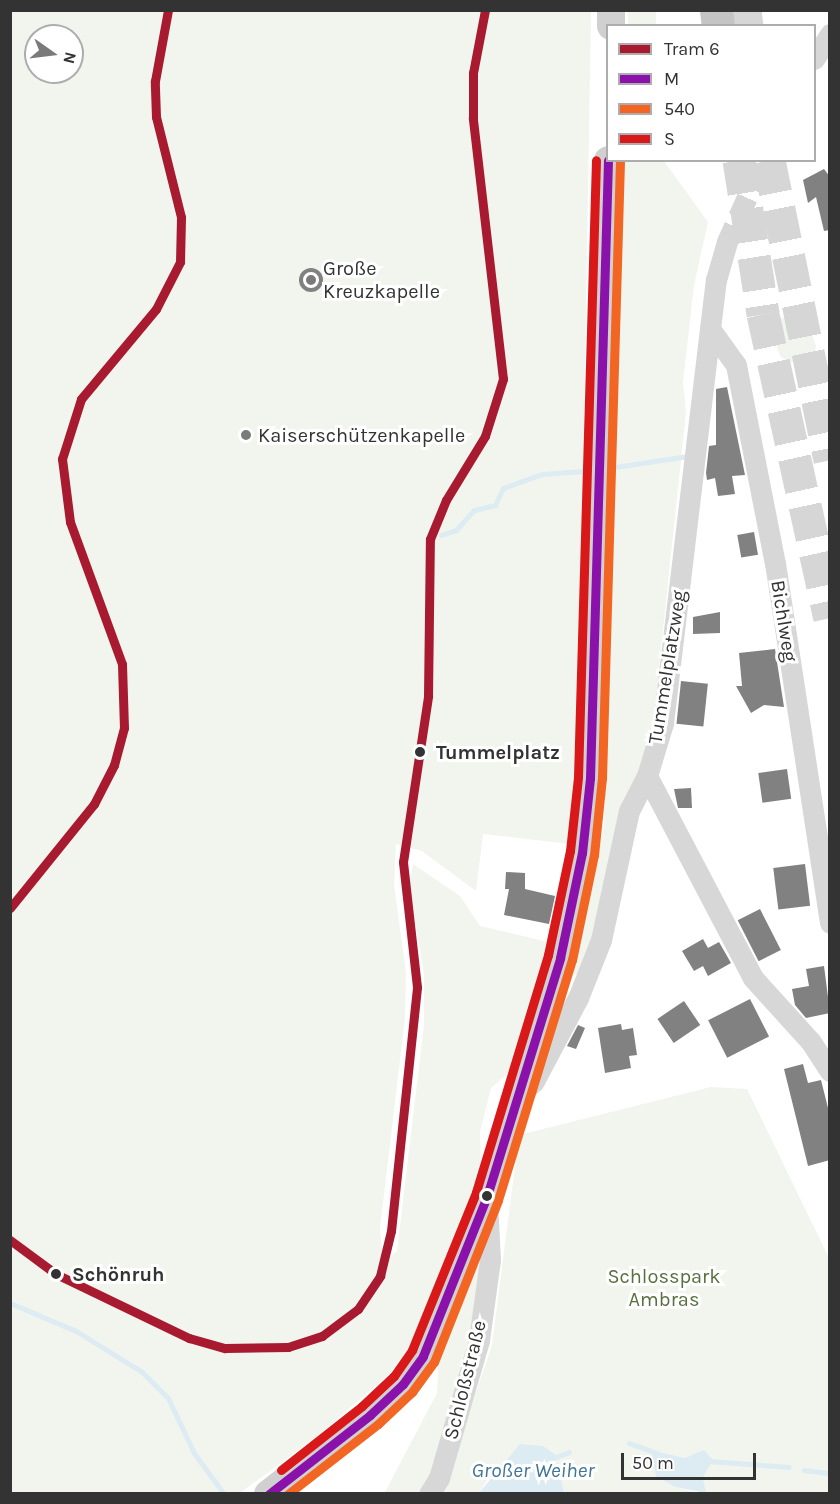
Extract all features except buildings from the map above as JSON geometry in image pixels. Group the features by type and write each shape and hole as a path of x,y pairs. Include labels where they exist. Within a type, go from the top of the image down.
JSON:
{"main road":[{"name":"Schloßstraße","path":"487,1196 560,958 587,824 608,162"},
{"path":"267,1494 333,1446 404,1384 423,1356 449,1299 487,1196"}],"street":[{"path":"816,56 830,34"},
{"name":"Tummelplatzweg","path":"518,1096 534,1081 578,998 601,940 629,811 647,776 663,723 710,329 726,245"},
{"name":"Bichlweg","path":"710,329 736,365 775,562 830,923"},
{"path":"647,776 753,978 811,1042 830,1071"},
{"name":"Schloßstraße","path":"429,1494 439,1478 479,1340 490,1260 487,1196"}],"green space":[{"path":"10,11 591,11 578,781 570,844 483,834 476,891 422,851 396,844 394,885 406,972 405,1018 380,1228 383,1263 397,1251 424,1025 424,974 409,887 413,864 460,896 480,926 552,943 513,1069 491,1088 480,1132 481,1170 439,1291 409,1347 390,1373 320,1434 240,1493 11,1493"},
{"path":"628,11 656,11 656,24 628,24"},
{"path":"623,162 665,162 708,222 694,285 683,382 686,412 652,734 596,934 579,976 570,972 604,826"},
{"path":"782,317 810,330 816,346 813,362 788,362 780,356 773,335"},
{"name":"Schlosspark Ambras","path":"711,1087 747,1089 829,1258 829,1493 706,1493 703,1477 685,1458 652,1450 675,1487 699,1493 564,1493 556,1455 488,1479 479,1493 442,1494 492,1345 519,1135"},
{"path":"475,1265 481,1267 471,1340 432,1473 418,1493 384,1494 437,1393 439,1353"}],"water":[{"name":"Großer Weiher","path":"520,1444 543,1446 556,1455 564,1493 479,1493"},
{"path":"651,1450 685,1458 704,1450 713,1460 703,1477 706,1493 675,1487 656,1476"}],"waterway":[{"path":"615,467 688,456"},
{"path":"441,535 456,530 474,510 495,505 503,488 542,474 584,471"},
{"path":"10,1303 76,1331 142,1372 168,1398 194,1453 224,1494"},
{"path":"629,1443 656,1453"},
{"path":"551,1459 569,1452"},
{"path":"708,1461 789,1467"},
{"path":"804,1470 830,1473"}],"tunnel":[{"path":"745,10 747,24"},
{"path":"739,162 763,314 830,618"},
{"path":"726,245 763,162"},
{"path":"769,162 830,460"}],"tram line":[{"name":"6","path":"10,908 94,804 114,765 124,728 122,664 70,522 62,459 81,399 156,309 180,262 181,217 156,117 155,81 168,10"},
{"name":"6","path":"10,1240 56,1274 189,1338 225,1348 288,1347 322,1336 358,1309 380,1276 391,1231 417,987 403,862 428,696 430,539 446,500 485,436 503,379 473,118 473,73 485,10"}],"transit line":[{"name":"S","path":"281,1470 362,1406 394,1376 412,1350 476,1192 548,955 570,851 578,777 596,160"},
{"name":"M","path":"269,1494 370,1415 403,1384 423,1356 487,1196 560,958 582,853 590,778 608,162"},
{"name":"540","path":"288,1494 378,1424 412,1392 434,1362 498,1200 572,960 594,855 602,778 620,162"}],"place":[{"name":"Große Kreuzkapelle","path":"311,280"},
{"name":"Kaiserschützenkapelle","path":"246,435"},
{"name":"Tummelplatz","path":"420,752"},
{"name":"Schönruh","path":"56,1274"}]}
